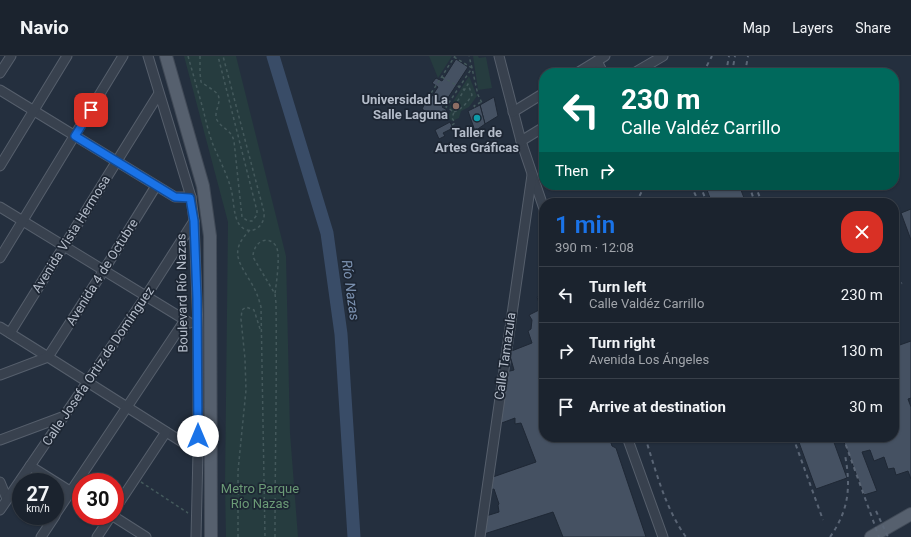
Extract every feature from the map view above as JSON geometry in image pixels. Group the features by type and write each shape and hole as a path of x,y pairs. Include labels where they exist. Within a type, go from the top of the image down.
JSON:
{"main road":[{"path":"166,56 203,186 208,212 210,236 211,537"},
{"path":"871,537 911,514"}],"street":[{"path":"0,73 11,56"},
{"path":"0,166 67,56"},
{"path":"0,258 124,56"},
{"path":"499,56 521,141 540,198"},
{"path":"643,68 663,56"},
{"name":"Boulevard Río Nazas","path":"146,57 190,198 194,221 198,328 196,537"},
{"path":"585,68 601,58 602,68"},
{"path":"0,90 175,197 190,198"},
{"name":"Avenida Vista Hermosa","path":"10,333 158,95"},
{"path":"513,112 539,96"},
{"path":"521,141 539,130"},
{"name":"Calle Tamazula","path":"480,537 532,175"},
{"name":"Avenida 4 de Octubre","path":"48,357 156,186"},
{"path":"0,208 198,328"},
{"name":"Calle Josefa Ortiz de Domínguez","path":"0,510 86,381 146,296 194,221"},
{"path":"64,502 185,320"},
{"path":"0,327 198,452"},
{"path":"0,375 48,357"},
{"path":"0,440 62,417"},
{"path":"124,496 166,432"},
{"path":"629,442 663,537"},
{"path":"30,466 70,492"},
{"path":"0,482 7,499"},
{"path":"124,523 146,537"},
{"path":"41,537 49,525"},
{"path":"97,537 106,525"}],"path":[{"path":"188,56 214,147 226,172 237,220 242,227 255,230 262,225 265,216 223,56"},
{"path":"200,56 201,82 217,94 219,99 216,116 217,120 232,133 242,217 248,221 252,221 257,215 257,211 218,56"},
{"path":"428,98 455,56 472,68"},
{"path":"469,56 478,95 482,102 474,106 475,107"},
{"path":"454,112 446,107 472,68"},
{"path":"442,77 465,90"},
{"path":"452,125 455,123 452,118 454,112 461,109 466,105 472,95 468,84 455,105 461,109"},
{"path":"250,230 242,238 238,256 240,265 256,293 261,307 266,537"},
{"path":"275,294 253,257 253,250 257,244 263,241 270,242 276,246 278,255 275,294 277,390 275,537"},
{"path":"238,537 238,471 246,390 241,319 242,310 246,307 254,310 261,334"},
{"path":"136,478 196,518"}],"green space":[{"name":"Metro Parque Río Nazas","path":"184,56 236,56 286,256 290,433 298,537 226,537 225,486 228,222"},
{"path":"429,56 452,56 438,78"},
{"path":"473,56 478,56 479,58 486,57 492,88 478,90"},
{"path":"469,76 477,96 469,107 461,111 459,118 452,121 447,117 452,110 449,108"}],"building":[{"path":"456,59 468,67 442,107 447,110 440,121 422,109 428,98 430,99 438,87 432,83 436,78 442,81"},
{"path":"494,97 498,116 485,124 480,105"},
{"name":"Taller de Artes Gráficas","path":"480,105 485,124 475,131 468,111"},
{"path":"450,122 453,128 443,133 445,136 439,139 435,130"},
{"path":"707,190 741,190 744,198 710,198"},
{"path":"911,209 911,240 901,213"},
{"path":"539,310 539,442 611,442 612,446 616,448 646,537 563,537 553,512 484,534 486,516 499,512 499,504 494,489 489,490 490,478 536,462 521,423 515,424 515,418 499,424 506,372 514,370 509,352 532,343 528,331 531,329 532,320 529,315"},
{"path":"911,341 911,398 908,399 911,407 911,479 908,471 896,475 894,468 888,469 884,457 874,461 870,450 862,452 877,491 864,495 844,442 899,442 899,345"},
{"path":"799,442 834,442 847,478 816,489"}],"waterway":[{"name":"Río Nazas","path":"273,56 327,233 341,334 354,537"}],"railway":[{"path":"706,68 712,56"},
{"path":"727,68 729,56"},
{"path":"733,68 735,56"},
{"path":"746,68 748,56"},
{"path":"638,198 642,190"},
{"path":"693,190 697,198"},
{"path":"702,190 705,198"},
{"path":"751,190 753,198"},
{"path":"757,190 760,198"},
{"path":"647,442 667,502 672,514 686,537"},
{"path":"795,442 823,520"},
{"path":"845,442 879,537"},
{"path":"830,537 845,508 847,498 848,478 845,455"},
{"path":"876,511 888,537"}],"place":[{"name":"Universidad La Salle Laguna","path":"456,106"},
{"name":"Taller de Artes Gráficas","path":"477,118"}],"route":[{"path":"91,110 75,136 175,197 190,198 194,221 197,298 198,436"}]}
